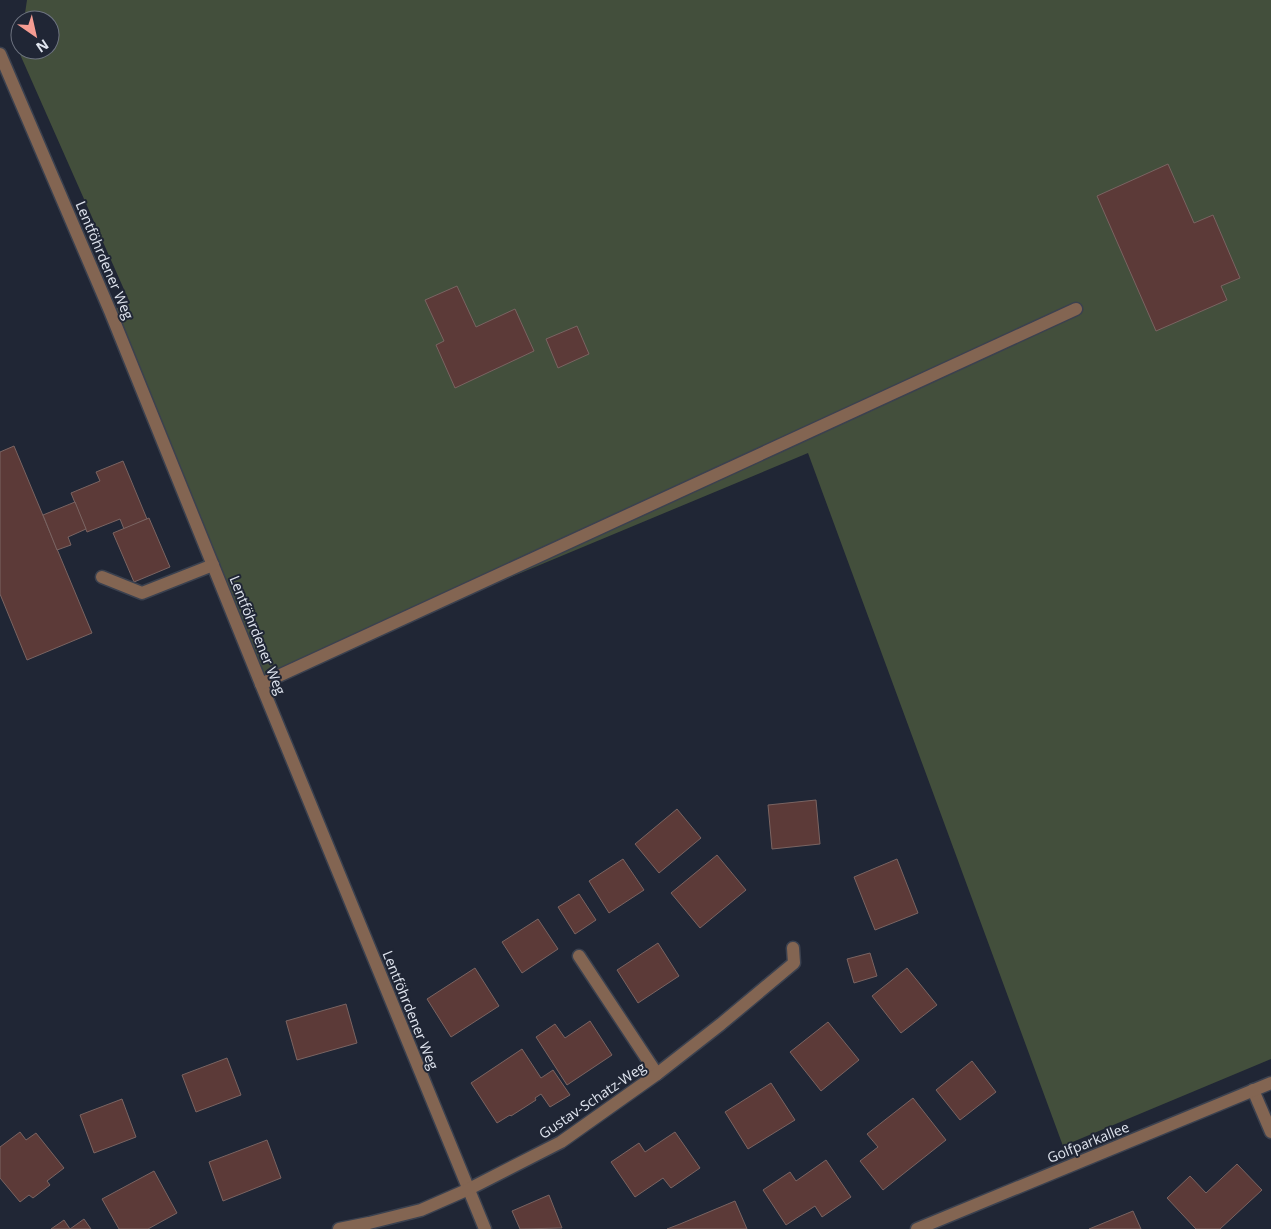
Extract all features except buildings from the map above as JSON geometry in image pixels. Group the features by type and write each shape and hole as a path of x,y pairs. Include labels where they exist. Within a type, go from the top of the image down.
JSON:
{"street":[{"name":"Lentföhrdener Weg","path":"0,54 110,311 485,1229"},
{"path":"261,684 1076,309"},
{"path":"102,577 142,593 213,565"},
{"name":"Gustav-Schatz-Weg","path":"339,1229 421,1210 469,1189 561,1142 657,1074 794,963 793,948"},
{"path":"579,956 657,1074"},
{"name":"Golfparkallee","path":"918,1229 1271,1083"},
{"path":"1253,1090 1271,1132"}],"green space":[{"path":"27,0 1271,0 1271,1059 1063,1146 808,453 260,682 110,311 130,303 23,60 60,60 60,10 26,10"}]}
